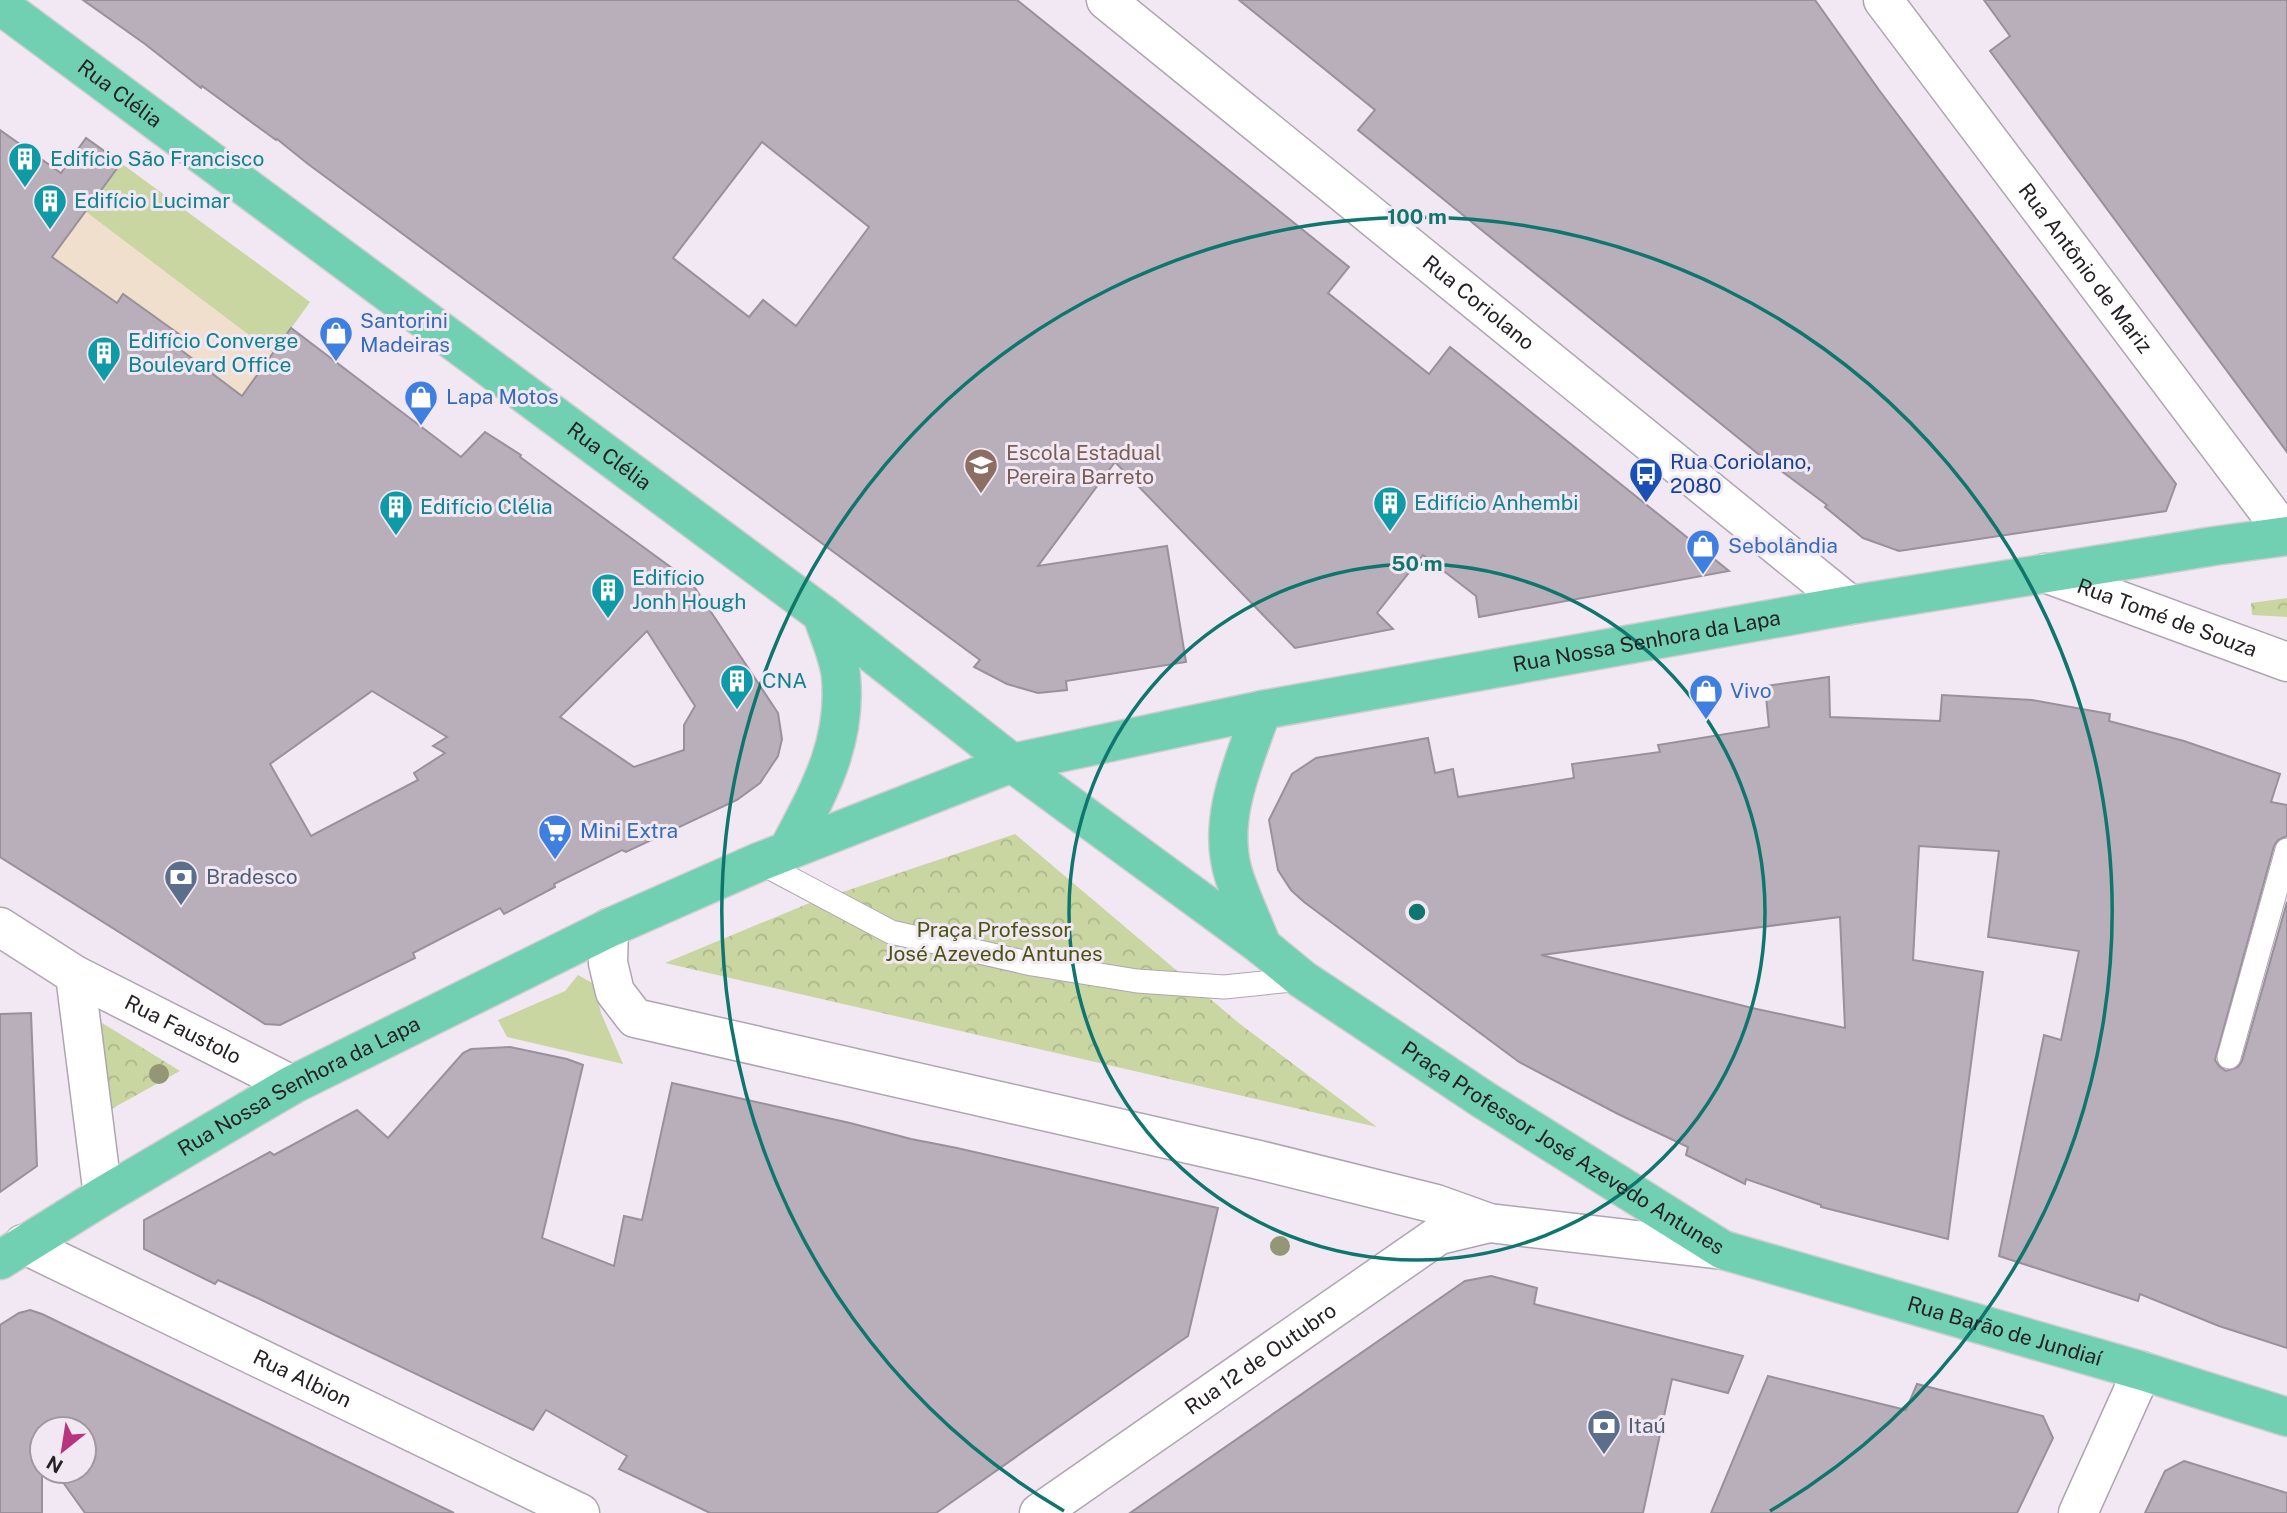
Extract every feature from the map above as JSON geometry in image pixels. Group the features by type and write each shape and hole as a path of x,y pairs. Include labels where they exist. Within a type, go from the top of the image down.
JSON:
{"main road":[{"name":"Rua Clélia","path":"0,5 822,614 1012,763"},
{"name":"Rua Nossa Senhora da Lapa","path":"1012,763 1262,710 1850,605 2287,536"},
{"path":"774,856 822,785 835,750 841,723 841,674 822,614"},
{"path":"1262,710 1236,783 1229,820 1228,844 1233,874 1262,946"},
{"path":"609,928 774,856 1012,763"},
{"name":"Praça Professor José Azevedo Antunes","path":"1012,763 1262,946 1302,979 1484,1100 1723,1250"},
{"name":"Rua Nossa Senhora da Lapa","path":"12,1252 292,1084 609,928"},
{"name":"Rua Barão de Jundiaí","path":"1723,1250 2143,1371 2287,1417"}],"street":[{"name":"Rua Coriolano","path":"1106,0 1850,605"},
{"name":"Rua Antônio de Mariz","path":"1883,0 2287,536"},
{"name":"Rua Tomé de Souza","path":"2045,573 2287,662"},
{"name":"Rua Faustolo","path":"0,927 75,975 292,1084"},
{"name":"Praça Professor José Azevedo Antunes","path":"609,928 608,963 615,992 635,1018 1259,1160 1436,1204 1489,1223 1723,1250"},
{"path":"75,975 103,1196"},
{"name":"Rua 12 de Outubro","path":"1038,1513 1439,1235 1489,1223"},
{"name":"Rua Albion","path":"12,1252 580,1513"},
{"path":"2078,1513 2143,1371"}],"lane":[{"path":"2229,1058 2287,849"},
{"path":"774,856 891,932 1032,964 1137,981 1224,987 1302,979"}],"shaded area":[{"path":"85,211 217,234 310,302 134,546 0,327"}],"green space":[{"path":"121,163 310,302 273,353 85,211"},
{"path":"2287,598 2287,617 2252,615 2251,603"},
{"name":"Praça Professor José Azevedo Antunes","path":"1015,834 1240,1024 1377,1127 665,963 807,904"},
{"path":"578,975 594,984 601,1013 623,1064 507,1037 498,1020 565,991"},
{"path":"86,1013 180,1071 106,1112"}],"building":[{"path":"83,0 1017,0 1349,267 1328,293 1429,374 1450,347 1729,571 1479,617 1476,596 1423,555 1377,613 1393,629 1295,648 1115,462 1038,566 1167,546 1186,662 1066,681 1067,690 1038,693 1007,684 974,667 980,660 277,139 202,86 201,88","holes":["762,142 869,227 796,326 763,300 749,317 673,258"]},
{"path":"1239,0 1815,0 1879,90 2176,484 2166,511 1899,551 1863,538 1825,507 1827,505 1757,453 1358,130 1375,110"},
{"path":"1984,0 2287,0 2287,452 1990,51 2010,36"},
{"path":"0,130 61,173 86,138 121,163 52,257 117,303 123,294 183,337 177,347 242,396 291,328 461,457 485,432 521,455 520,457 691,582 778,713 782,739 778,756 760,783 737,800 626,852 622,850 554,884 555,887 504,914 500,908 413,953 415,958 280,1025 265,1024 0,857","holes":["647,631 695,706 684,725 684,750 634,767 560,717","372,691 447,737 433,746 445,753 414,773 418,780 311,836 270,764"]},
{"path":"1829,677 1830,717 1940,721 1942,695 2032,700 2110,714 2109,721 2184,741 2280,774 2271,802 2287,805 2287,836 2278,840 2274,846 2215,1060 2226,1071 2238,1067 2242,1061 2287,902 2287,1348 2219,1326 2140,1294 2138,1301 1999,1256 2044,1035 2061,1040 2079,951 1988,937 1999,851 1919,846 1913,960 1983,972 1948,1239 1821,1207 1746,1179 1745,1184 1686,1155 1688,1147 1519,1062 1304,902 1291,890 1278,870 1269,820 1292,774 1316,758 1428,738 1435,773 1453,769 1458,797 1574,778 1572,764 1660,752 1658,745 1769,727 1765,686","holes":["1840,917 1845,1028 1752,1008 1541,955"]},
{"path":"31,1013 37,1166 0,1192 0,1014"},
{"path":"510,1047 583,1065 542,1238 614,1266 624,1216 642,1220 672,1083 1218,1208 1188,1336 936,1513 710,1513 619,1469 627,1456 546,1410 533,1430 253,1296 218,1280 215,1284 144,1249 144,1220 270,1152 274,1155 357,1110 388,1138 463,1053 471,1049"},
{"path":"1491,1276 1537,1288 1534,1304 1743,1356 1728,1393 1672,1379 1643,1513 1130,1513 1465,1281"},
{"path":"30,1310 42,1314 454,1513 85,1513 65,1485 98,1485 98,1415 28,1415 28,1485 42,1485 42,1513 0,1513 0,1325 19,1313"},
{"path":"1768,1376 1906,1410 1917,1384 2043,1416 2053,1438 2017,1513 1711,1513"},
{"path":"2184,1461 2287,1493 2287,1513 2145,1513 2165,1471"}],"place":[{"name":"Edifício São Francisco","path":"25,189"},
{"name":"Edifício Lucimar","path":"50,231"},
{"name":"Santorini Madeiras","path":"336,363"},
{"name":"Edifício Converge Boulevard Office","path":"104,383"},
{"name":"Lapa Motos","path":"421,427"},
{"name":"Escola Estadual Pereira Barreto","path":"981,495"},
{"name":"Rua Coriolano, 2080","path":"1646,504"},
{"name":"Edifício Anhembi","path":"1390,533"},
{"name":"Edifício Clélia","path":"396,537"},
{"name":"Sebolândia","path":"1703,576"},
{"name":"Edifício Jonh Hough","path":"608,620"},
{"name":"CNA","path":"737,711"},
{"name":"Vivo","path":"1706,721"},
{"name":"Mini Extra","path":"555,861"},
{"name":"Bradesco","path":"181,907"},
{"name":"Itaú","path":"1604,1456"}]}
